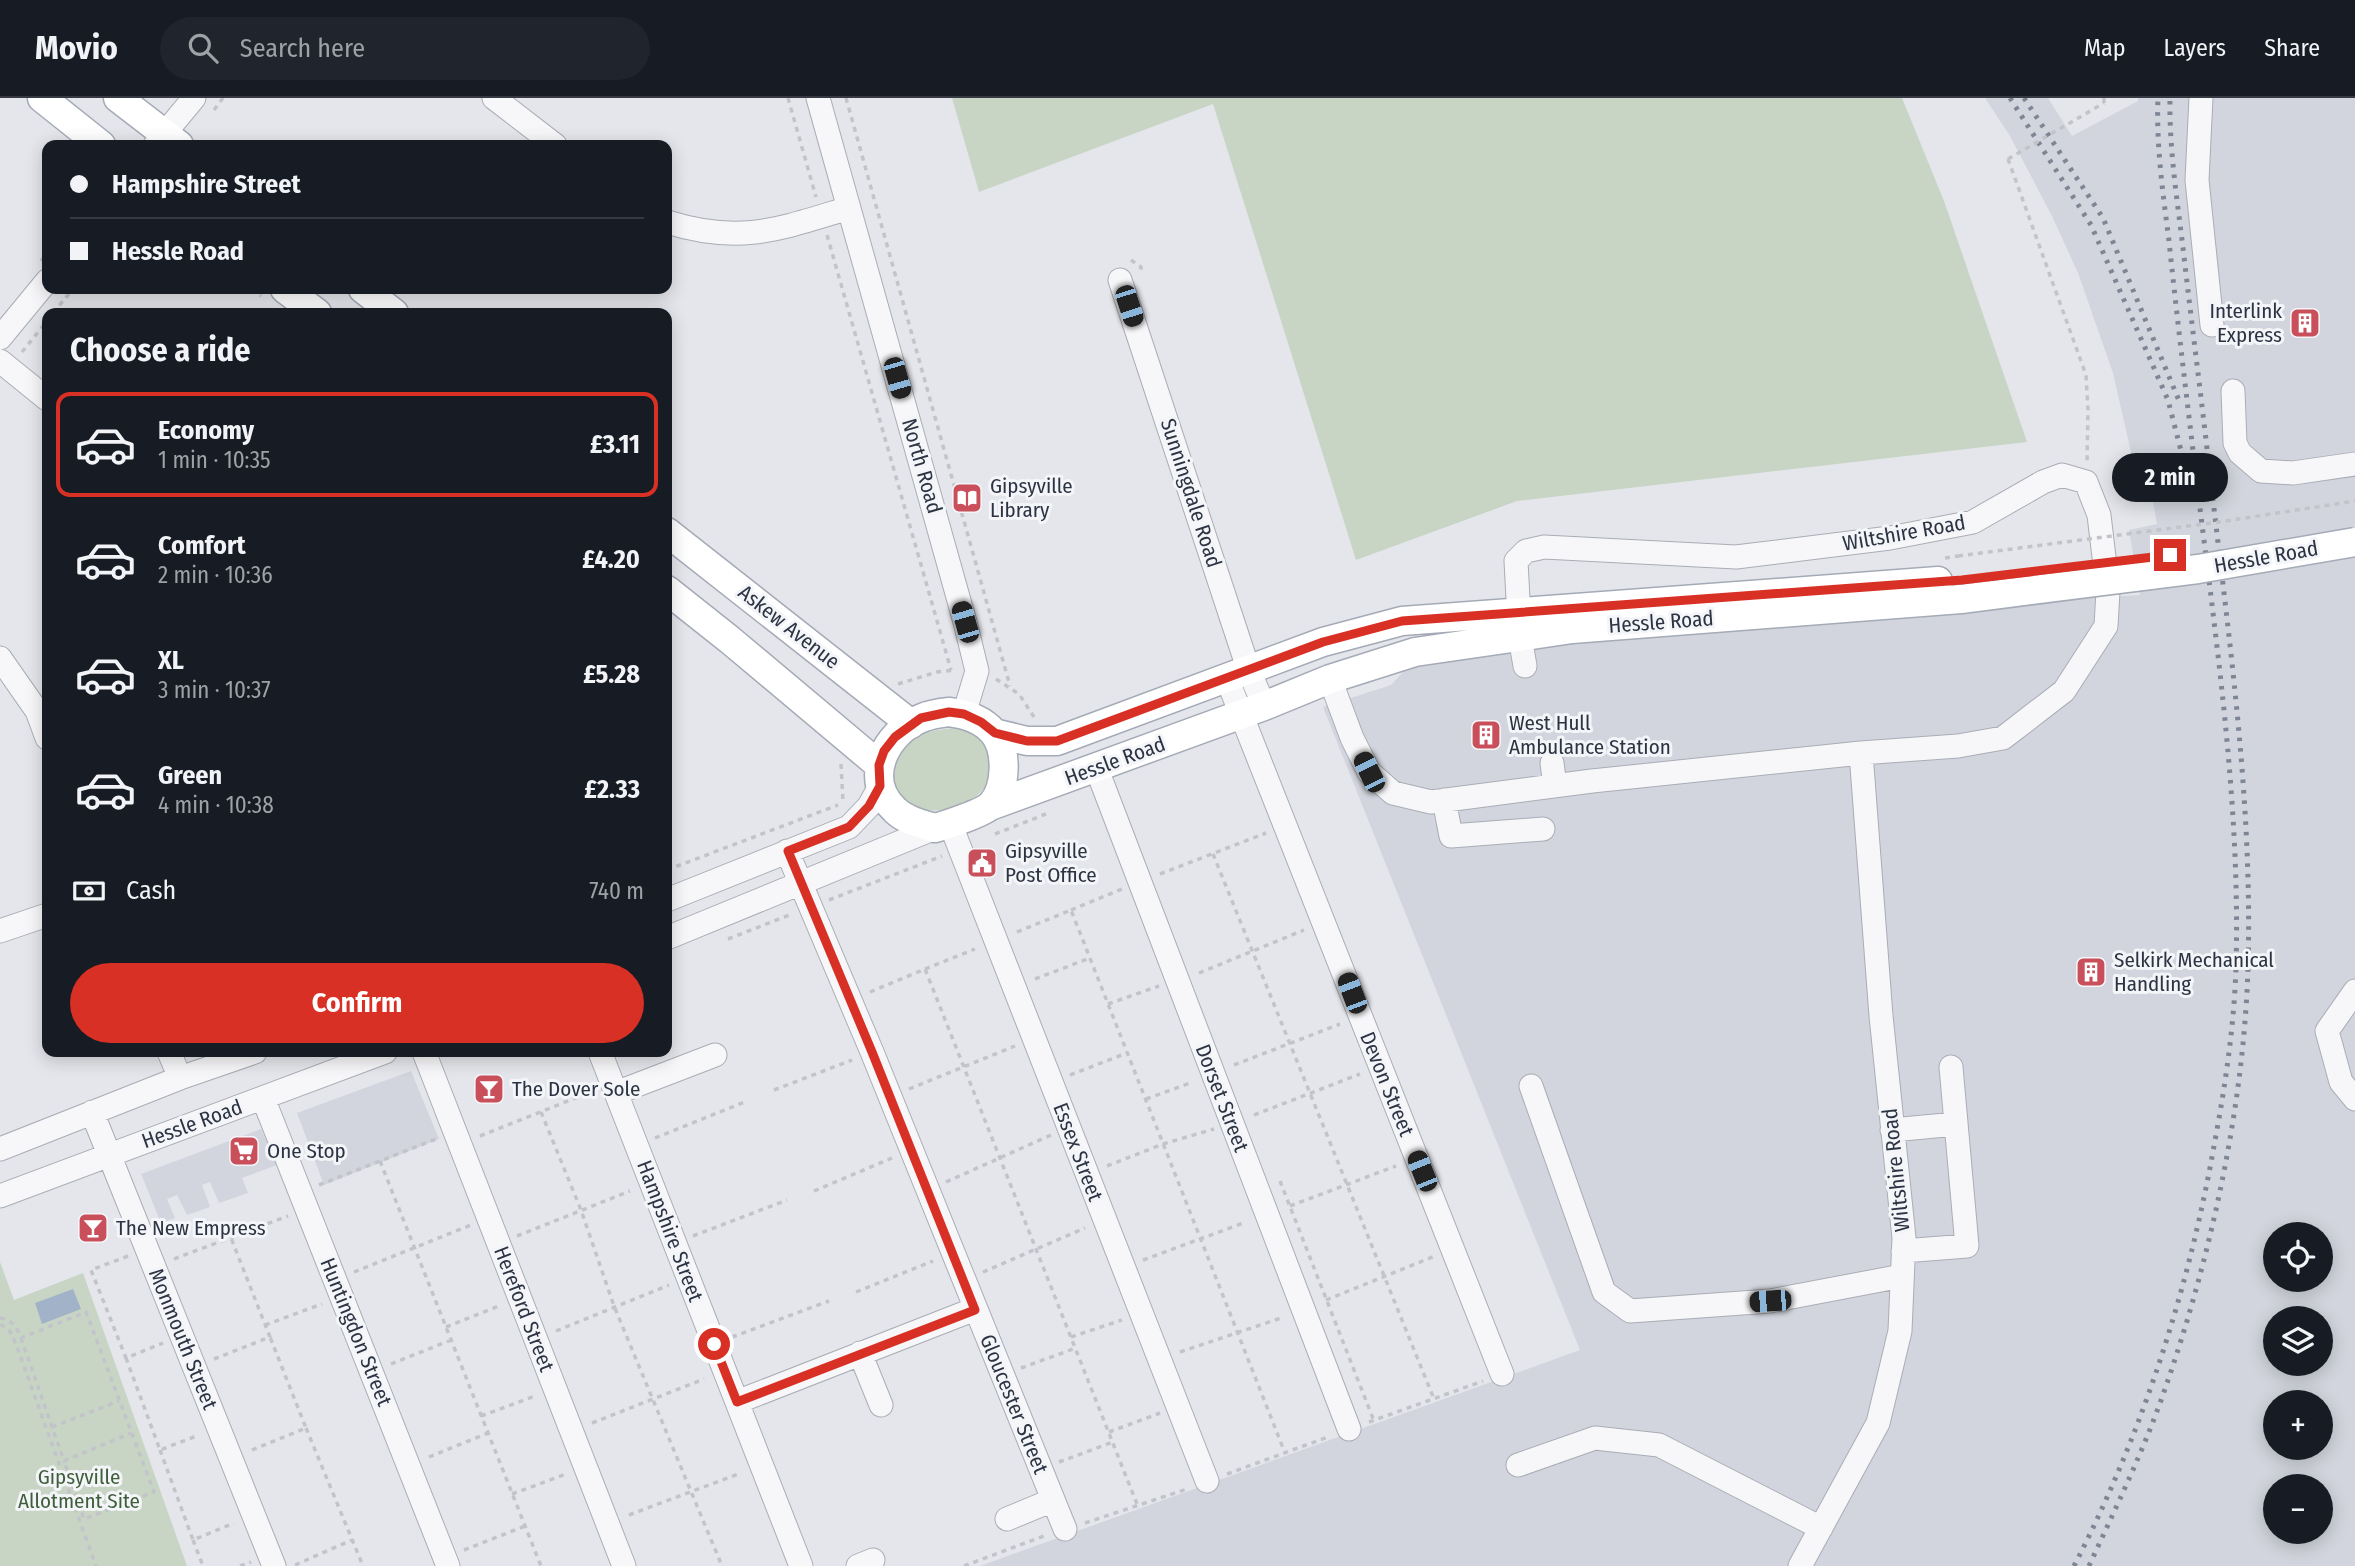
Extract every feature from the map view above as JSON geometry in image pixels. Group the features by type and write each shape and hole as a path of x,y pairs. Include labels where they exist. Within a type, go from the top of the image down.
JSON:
{"main road":[{"path":"42,98 95,140"},
{"path":"118,98 165,140"},
{"path":"292,294 310,308"},
{"path":"369,294 388,308"},
{"name":"Hessle Road","path":"995,733 1027,741 1057,741 1323,642 1402,621 1519,624 1572,629 1960,578 2196,552 2355,524"},
{"name":"Askew Avenue","path":"672,537 911,724"},
{"name":"Hessle Road","path":"1960,578 2198,569 2355,542"},
{"path":"672,594 730,640 879,776"},
{"name":"Hessle Road","path":"990,806 1330,679 1415,652 1519,624"},
{"path":"949,712 964,714 995,733 1002,756 1001,786 990,806 948,833 897,812 886,801 879,776 884,751 895,737 911,724 934,714 949,712"}],"street":[{"path":"167,140 194,98"},
{"name":"North Road","path":"818,98 977,671 964,714"},
{"path":"2202,98 2197,180 2212,325"},
{"path":"508,102 550,140"},
{"path":"672,223 742,234 771,231 849,208"},
{"name":"Sunningdale Road","path":"1120,280 1237,672 1252,710"},
{"path":"0,338 42,287"},
{"path":"0,361 42,396"},
{"path":"2233,391 2235,443 2240,453 2262,471 2293,473 2355,464"},
{"name":"Wiltshire Road","path":"1525,666 1519,624 1516,562 1526,551 1544,547 1736,557 1890,538 1973,522 2043,482 2062,475 2086,482"},
{"path":"1330,679 1352,738 1369,772 1393,793 1431,802 1861,753 1958,746 2003,738 2064,691 2106,625 2108,591 2099,515 2086,482"},
{"path":"0,658 37,711 42,724"},
{"name":"Devon Street","path":"1252,710 1502,1374"},
{"name":"Wiltshire Road","path":"1800,1566 1878,1423 1900,1331 1903,1238 1881,1016 1861,753"},
{"path":"1552,763 1555,786"},
{"name":"Dorset Street","path":"1096,767 1349,1429"},
{"path":"672,898 849,827 869,806 879,776"},
{"path":"1444,800 1451,836 1543,829"},
{"path":"672,936 801,883 948,833"},
{"name":"Essex Street","path":"948,833 1207,1481"},
{"name":"Gloucester Street","path":"788,851 1065,1529"},
{"path":"0,931 42,917"},
{"path":"2355,991 2327,1031 2341,1082 2355,1099"},
{"path":"609,1090 715,1055"},
{"path":"171,1057 180,1078"},
{"path":"0,1149 241,1057"},
{"name":"Hessle Road","path":"0,1196 372,1057"},
{"name":"Hereford Street","path":"426,1057 624,1566"},
{"name":"Hampshire Street","path":"601,1057 609,1090 637,1145 801,1566"},
{"path":"1903,1251 1967,1246 1951,1067"},
{"path":"1531,1086 1604,1293 1630,1311 1770,1301 1902,1276"},
{"name":"Huntingdon Street","path":"263,1098 456,1558"},
{"name":"Monmouth Street","path":"92,1112 274,1566"},
{"path":"1892,1130 1956,1124"},
{"path":"737,1402 975,1310"},
{"path":"860,1353 881,1405"},
{"path":"1518,1465 1595,1438 1659,1445 1821,1528"},
{"path":"1007,1519 1053,1500"}],"path":[{"path":"788,98 951,670"},
{"path":"846,98 1011,688"},
{"path":"2086,482 2086,375 2008,159 2104,100"},
{"path":"58,308 69,294"},
{"path":"1960,578 2219,522 2355,501"},
{"path":"672,868 843,803"},
{"path":"728,939 810,906 948,833 1054,811"},
{"path":"1160,874 1276,829"},
{"path":"1213,854 1434,1399"},
{"path":"1015,933 1127,887"},
{"path":"1071,910 1285,1453"},
{"path":"1199,973 1314,926"},
{"path":"868,993 981,946"},
{"path":"672,961 679,958"},
{"path":"1033,979 1090,958"},
{"path":"925,970 1137,1504"},
{"path":"1108,1004 1165,984"},
{"path":"1234,1065 1350,1020"},
{"path":"907,1089 1020,1044"},
{"path":"1070,1074 1128,1053"},
{"path":"774,1090 861,1057"},
{"path":"1254,1115 1370,1070"},
{"path":"1146,1099 1201,1078"},
{"path":"475,1139 541,1112 609,1090"},
{"path":"637,1145 747,1101"},
{"path":"541,1112 614,1306 722,1566"},
{"path":"1107,1166 1163,1144 1220,1128"},
{"path":"944,1182 1055,1133"},
{"path":"317,1186 443,1136"},
{"path":"814,1191 900,1155"},
{"path":"380,1161 541,1566"},
{"path":"1290,1206 1406,1162"},
{"path":"515,1237 641,1187"},
{"path":"675,1242 787,1200"},
{"path":"168,1261 299,1212"},
{"path":"1143,1260 1255,1219"},
{"path":"352,1272 477,1223"},
{"path":"981,1273 1091,1226"},
{"path":"231,1238 363,1566"},
{"path":"136,1252 91,1270 203,1566"},
{"path":"1326,1300 1441,1254"},
{"path":"856,1292 942,1258"},
{"path":"554,1331 678,1281"},
{"path":"265,1325 332,1300"},
{"path":"714,1344 829,1301"},
{"path":"446,1327 508,1303"},
{"path":"0,1318 8,1320 21,1338 84,1519 154,1492 86,1312 21,1338"},
{"path":"1180,1352 1292,1314"},
{"path":"1071,1337 1128,1318"},
{"path":"0,1325 11,1332 96,1566"},
{"path":"209,1361 270,1337"},
{"path":"125,1358 172,1339"},
{"path":"389,1365 451,1340"},
{"path":"1019,1369 1076,1348"},
{"path":"592,1423 715,1374"},
{"path":"964,1566 1502,1374"},
{"path":"481,1416 544,1393"},
{"path":"52,1427 119,1401"},
{"path":"1109,1432 1165,1411"},
{"path":"246,1452 306,1428"},
{"path":"160,1450 208,1432"},
{"path":"64,1461 131,1433"},
{"path":"427,1458 488,1433"},
{"path":"1057,1462 1113,1443"},
{"path":"629,1515 752,1469"},
{"path":"512,1494 574,1471"},
{"path":"193,1541 243,1520"},
{"path":"456,1558 525,1526"},
{"path":"293,1566 352,1540"}],"shaded area":[{"path":"1985,98 2048,98 2072,136 2138,101 2138,98 2355,98 2355,1566 980,1566 1580,1350 1323,707 1391,685 1418,656 1943,606 2140,595 2129,530 2157,524 2148,473 2136,474 2113,373 2078,273 2010,136"},
{"path":"411,1071 439,1139 324,1185 297,1113"},
{"path":"261,1129 277,1165 242,1178 248,1193 219,1203 210,1182 202,1185 210,1207 187,1215 177,1195 167,1199 175,1218 161,1223 141,1174"}],"green space":[{"path":"952,98 1902,98 1944,201 2027,442 1517,501 1356,560 1213,104 979,192"},
{"path":"960,727 979,736 985,743 992,770 986,785 968,801 944,810 919,809 909,805 900,798 892,779 895,758 908,741 923,734"},
{"name":"Gipsyville Allotment Site","path":"0,1262 14,1300 83,1273 187,1566 0,1566"}],"water":[{"path":"73,1289 81,1309 42,1324 35,1303"}],"railway":[{"path":"2010,98 2091,225 2168,400 2188,478"},
{"path":"2024,98 2103,218 2180,403"},
{"path":"2074,1566 2121,1465 2141,1414 2160,1361 2191,1255 2222,1102 2235,990 2236,902 2230,770 2162,187 2158,98"},
{"path":"2089,1566 2158,1409 2211,1233 2240,1072 2248,967 2247,839 2243,775 2174,173 2170,98"}],"place":[{"name":"Interlink Express","path":"2305,323"},
{"name":"Gipsyville Library","path":"967,498"},
{"name":"West Hull Ambulance Station","path":"1486,735"},
{"name":"Gipsyville Post Office","path":"982,863"},
{"name":"Selkirk Mechanical Handling","path":"2091,972"},
{"name":"The Dover Sole","path":"489,1089"},
{"name":"One Stop","path":"244,1151"},
{"name":"The New Empress","path":"93,1228"}],"route":[{"path":"714,1344 737,1402 975,1310 788,851 849,827 869,806 880,786 879,765 884,751 895,737 921,718 949,712 964,714 995,733 1027,741 1057,741 1248,668 1323,642 1402,621 1962,580 2170,555"}]}
